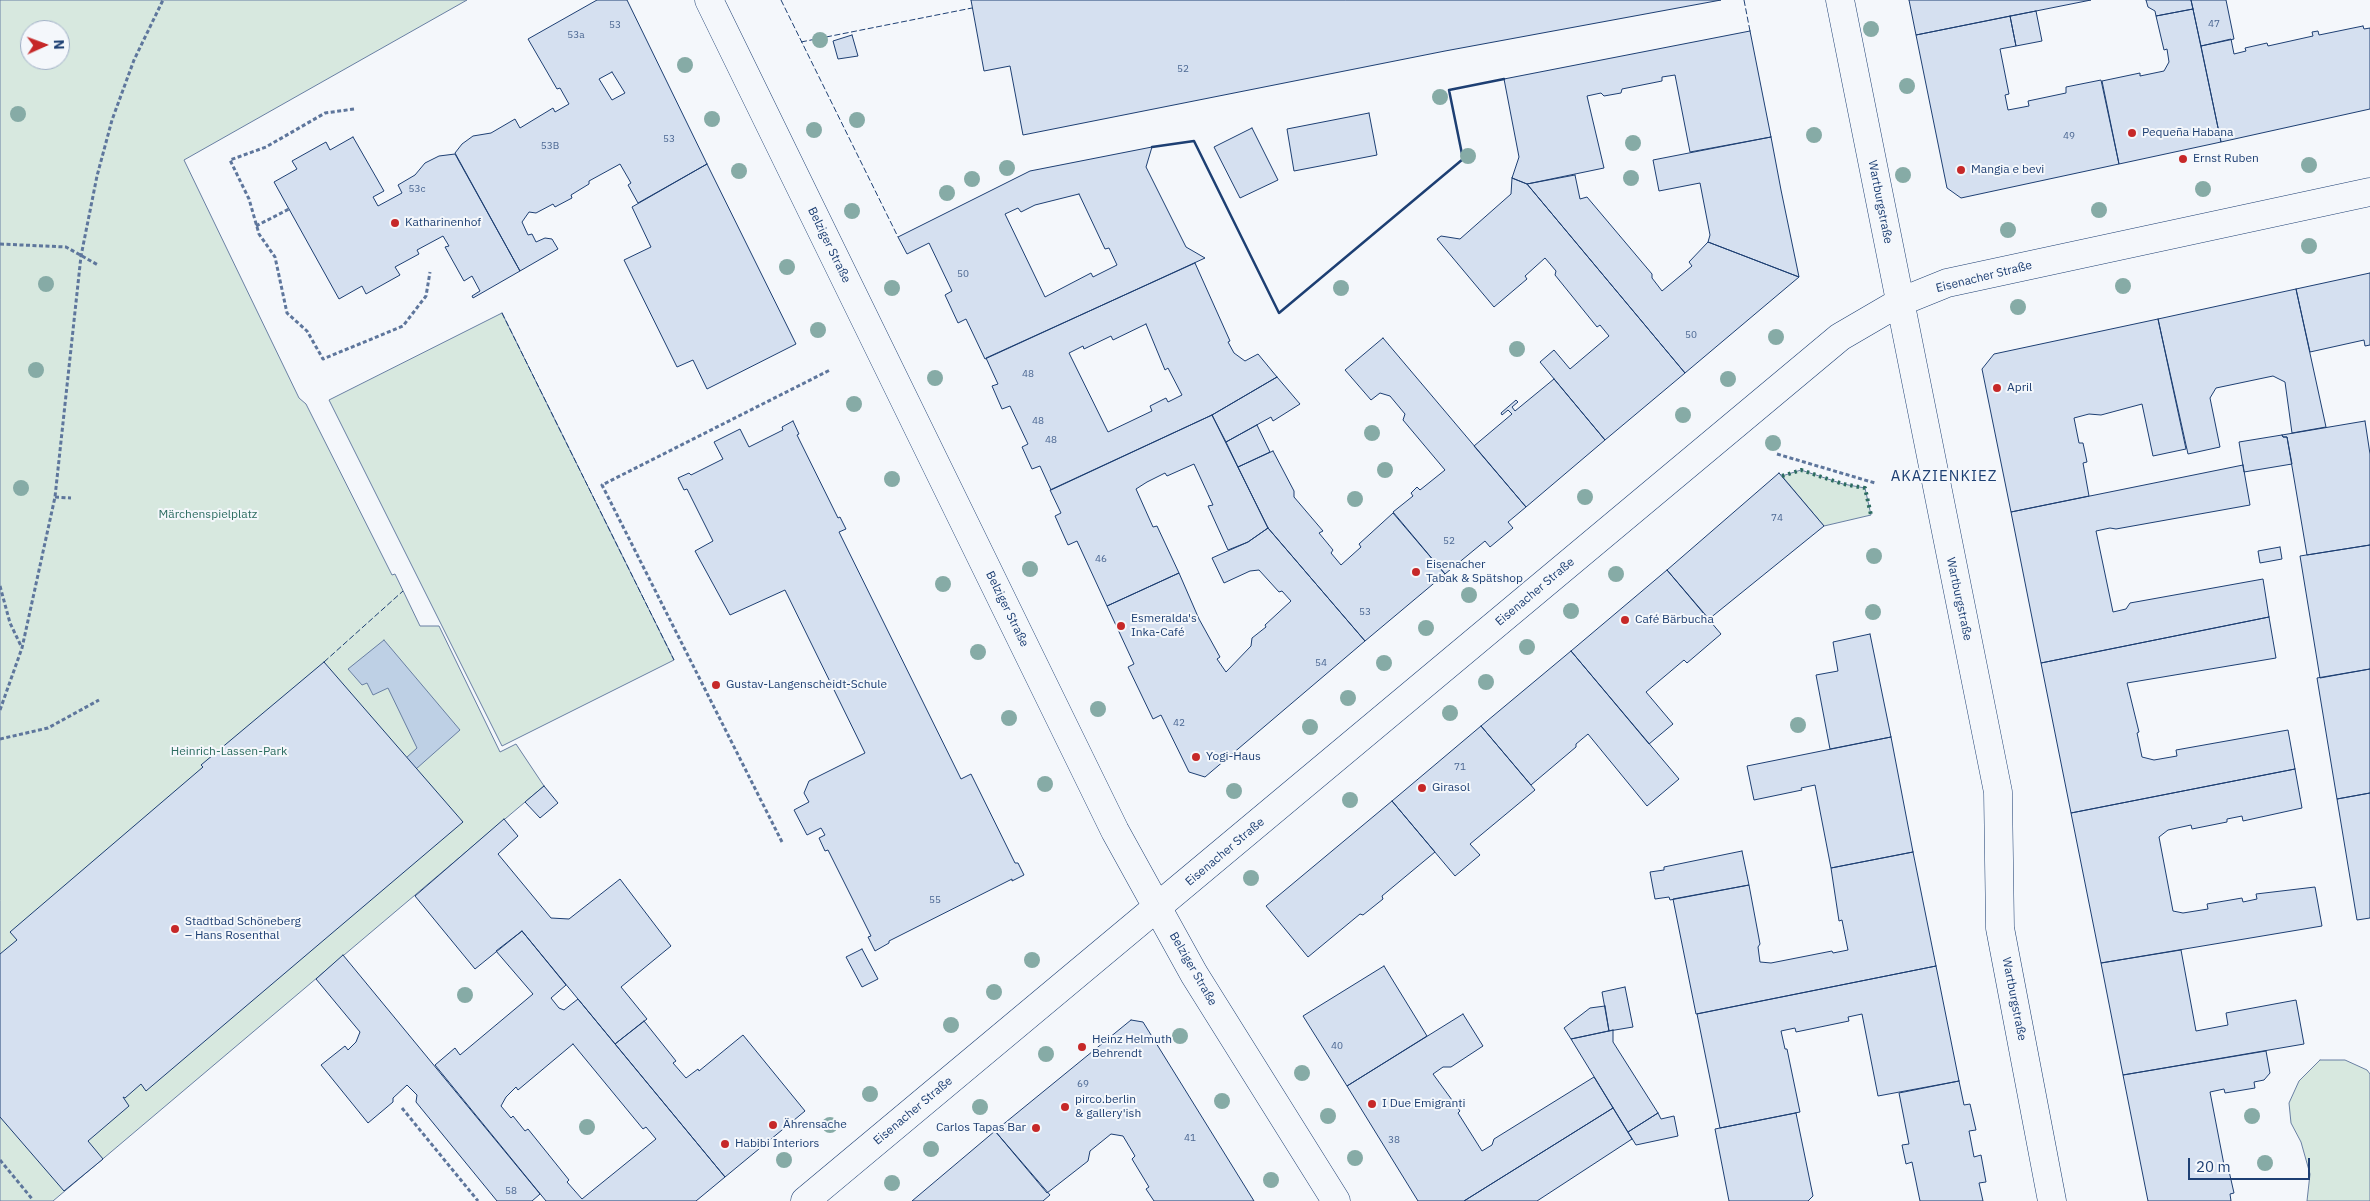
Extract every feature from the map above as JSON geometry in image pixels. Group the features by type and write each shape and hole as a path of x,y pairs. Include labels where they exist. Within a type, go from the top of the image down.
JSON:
{"street":[{"name":"Belziger Straße","path":"709,0 1116,831 1194,974 1336,1201"},
{"name":"Wartburgstraße","path":"1840,0 1998,792 2000,928 2052,1201"},
{"name":"Eisenacher Straße","path":"805,1201 1840,337 1900,302 1947,283 2370,192"}],"path":[{"path":"0,710 22,648 55,496 81,256 97,176 112,120 134,60 163,0"},
{"path":"354,109 325,113 266,147 230,160 249,199 259,234 275,258 288,313 307,331 323,358 403,326 426,296 430,272"},
{"path":"256,226 289,209"},
{"path":"0,244 66,247 98,264"},
{"path":"782,842 602,485 830,370"},
{"path":"1778,454 1875,483"},
{"path":"55,496 71,498"},
{"path":"0,586 10,623 22,648"},
{"path":"0,739 48,728 98,700"},
{"path":"402,1108 478,1201"},
{"path":"0,1160 33,1200"}],"green space":[{"name":"Heinrich-Lassen-Park","path":"0,0 467,0 184,160 299,398 306,404 392,575 395,574 420,626 439,626 500,752 516,744 544,786 53,1201 0,1201"},
{"path":"502,313 674,660 502,746 329,400"},
{"path":"1801,470 1843,484 1865,488 1871,515 1824,526 1782,476"},
{"path":"2320,1060 2345,1060 2367,1070 2370,1074 2370,1201 2307,1201 2310,1174 2301,1142 2291,1123 2289,1103 2299,1081"}],"water":[{"path":"384,640 460,730 416,769 406,758 417,748 388,688 373,695 367,683 362,685 348,669"}],"building":[{"path":"597,0 627,0 707,164 638,203 628,185 631,183 620,164 589,181 589,184 571,195 572,198 555,207 553,204 536,213 529,212 522,222 528,235 532,234 536,242 545,238 552,239 558,249 520,271 455,153 462,144 473,136 491,133 515,119 520,128 553,108 555,112 569,104 560,88 557,89 528,39","holes":["612,72 625,93 612,100 599,79"]},
{"path":"971,0 1721,0 1445,51 1023,135 1010,66 984,71"},
{"path":"1909,0 2091,0 1916,35"},
{"path":"2146,0 2191,0 2193,9 2156,16 2155,11 2148,7"},
{"path":"2191,0 2226,0 2234,39 2201,46"},
{"path":"2193,9 2221,142 2119,164 2102,81 2140,73 2140,76 2164,71 2169,62 2167,49 2164,50 2156,16"},
{"path":"2036,11 2042,41 2016,46 2010,16"},
{"path":"2010,16 2016,46 2000,49 2009,94 2005,95 2008,110 2029,106 2028,101 2066,93 2066,87 2101,80 2119,164 1961,198 1947,188 1916,35"},
{"path":"2363,26 2364,29 2370,28 2370,109 2221,142 2201,46 2231,39 2234,54 2246,51 2245,48 2267,43 2268,46 2313,36 2312,32 2318,31 2319,35"},
{"path":"1750,31 1771,137 1690,152 1675,75 1662,77 1662,81 1622,89 1621,93 1604,96 1601,93 1587,96 1604,168 1527,184 1512,178 1519,157 1504,79"},
{"path":"852,35 858,56 838,59 833,41"},
{"path":"1369,113 1377,155 1294,171 1287,129"},
{"path":"1252,128 1278,180 1240,198 1214,147"},
{"name":"Katharinenhof","path":"353,137 384,191 373,197 378,206 402,193 398,185 415,175 425,163 439,156 455,154 520,271 473,298 472,296 480,291 472,276 464,281 445,247 449,246 443,236 417,250 419,254 395,267 400,275 366,294 362,286 339,299 274,182 297,169 292,161 326,142 330,150"},
{"path":"1771,137 1799,277 1708,242 1710,235 1700,183 1659,191 1653,160"},
{"path":"1152,147 1146,167 1186,247 1205,258 985,359 966,319 958,323 945,295 952,291 929,243 907,254 898,237 1030,171","holes":["1079,194 1105,249 1109,248 1117,265 1093,277 1091,273 1045,297 1005,214 1018,208 1021,212 1035,205"]},
{"path":"707,164 796,344 707,389 693,360 677,367 624,260 651,247 632,207"},
{"path":"1575,175 1580,199 1587,197 1652,274 1652,278 1662,291 1692,266 1689,262 1708,242 1799,277 1685,373 1527,184"},
{"path":"1512,178 1527,184 1685,373 1605,440 1540,362 1554,350 1570,369 1609,336 1600,325 1597,327 1555,275 1556,271 1545,258 1525,276 1527,279 1494,307 1437,239 1441,236 1460,239 1511,194"},
{"path":"1195,263 1234,353 1245,361 1258,354 1277,377 1212,415 1051,490 1040,466 1032,469 1022,447 1028,444 1010,406 1002,409 992,386 998,384 986,358","holes":["1146,324 1165,370 1168,368 1182,395 1168,402 1166,398 1150,406 1152,411 1108,432 1069,353 1083,346 1084,349 1111,336 1113,340"]},
{"path":"2370,273 2370,345 2365,346 2364,340 2310,352 2296,289"},
{"path":"2296,289 2326,427 2292,433 2285,382 2273,376 2216,388 2210,398 2220,447 2188,454 2158,319"},
{"path":"2158,319 2186,449 2153,456 2142,404 2101,415 2089,414 2074,418 2079,443 2083,443 2087,462 2083,463 2089,496 2011,512 1982,369 1994,354"},
{"path":"1383,338 1526,507 1508,522 1513,528 1490,547 1485,541 1445,574 1393,512 1413,496 1411,493 1417,487 1420,490 1445,470 1403,420 1405,414 1390,396 1380,393 1371,400 1345,370"},
{"path":"1277,377 1300,404 1273,421 1271,417 1226,442 1212,415"},
{"path":"1554,379 1605,440 1526,507 1474,446 1512,414 1508,410 1502,415 1501,413 1516,400 1518,402 1512,407 1515,411"},
{"path":"1212,415 1268,528 1248,542 1228,550 1208,506 1213,505 1194,464 1167,476 1165,473 1136,489 1153,527 1157,526 1179,573 1107,606 1077,541 1068,545 1055,516 1061,513 1050,490"},
{"path":"793,421 799,434 797,435 838,518 840,517 846,529 839,532 961,779 971,774 1015,863 1018,863 1024,875 1012,881 1012,879 889,941 889,943 875,951 868,937 871,936 828,850 825,851 819,838 825,835 821,828 807,835 794,810 809,802 804,793 809,781 865,753 785,590 730,615 695,551 713,541 687,489 684,490 678,478 689,473 691,475 723,459 714,442 740,429 749,447 783,430 782,427"},
{"path":"2365,421 2370,454 2370,545 2307,555 2287,437 2282,435"},
{"path":"1257,425 1270,452 1238,467 1226,442"},
{"path":"2282,435 2287,437 2292,464 2244,472 2239,442"},
{"path":"1273,451 1294,491 1294,497 1323,531 1319,533 1333,550 1331,553 1341,565 1361,547 1359,544 1393,513 1445,574 1365,641 1268,528 1238,467"},
{"path":"2243,465 2250,505 2096,531 2113,612 2126,609 2130,603 2263,579 2269,617 2041,663 2011,512"},
{"path":"1779,473 1824,526 1709,619 1667,570"},
{"path":"1268,528 1365,641 1205,777 1189,772 1161,715 1153,719 1128,667 1134,664 1107,606 1179,573 1199,619 1220,657 1217,659 1226,672 1251,646 1252,638 1266,627 1265,625 1291,601 1282,591 1279,592 1259,570 1250,571 1224,583 1212,558 1248,542"},
{"path":"2370,545 2370,669 2320,678 2300,556"},
{"path":"2280,547 2282,559 2260,563 2258,551"},
{"path":"1667,570 1721,634 1687,663 1684,660 1646,692 1673,724 1649,744 1571,651"},
{"path":"2269,617 2276,658 2127,683 2139,732 2137,733 2142,757 2154,760 2177,756 2176,750 2288,730 2295,769 2071,813 2041,663"},
{"path":"1870,634 1891,737 1830,749 1816,675 1838,671 1833,642"},
{"path":"1571,651 1679,779 1647,806 1588,734 1576,744 1576,747 1531,785 1481,726"},
{"name":"Stadtbad Schöneberg – Hans Rosenthal","path":"324,662 463,822 146,1091 141,1084 125,1098 123,1097 129,1106 88,1141 103,1159 64,1191 0,1117 0,954 17,940 10,932 203,767 201,765"},
{"path":"2370,669 2370,793 2337,799 2317,678"},
{"path":"1481,726 1535,790 1470,844 1480,855 1455,876 1392,801"},
{"path":"1891,737 1913,852 1831,868 1815,785 1801,788 1802,790 1754,800 1747,766"},
{"path":"2295,769 2302,808 2243,821 2242,816 2227,819 2227,822 2192,829 2191,825 2168,830 2159,837 2173,911 2183,913 2208,909 2207,904 2242,898 2243,902 2257,899 2256,894 2315,887 2322,926 2101,963 2071,813"},
{"path":"544,786 558,803 540,818 525,802"},
{"path":"2370,793 2370,918 2357,920 2337,799"},
{"path":"1392,801 1435,852 1382,896 1383,899 1363,915 1360,914 1308,957 1266,906"},
{"path":"504,819 518,836 498,854 551,918 569,919 620,879 671,946 621,987 647,1019 615,1044 522,931 475,969 415,896"},
{"path":"1742,851 1749,885 1670,900 1669,897 1655,899 1650,872 1664,870 1664,867"},
{"path":"1913,852 1936,966 1696,1014 1673,899 1749,885 1760,944 1758,947 1760,962 1771,963 1832,951 1833,953 1848,950 1842,920 1839,921 1831,868"},
{"path":"522,931 566,985 551,998 559,1008 564,1010 578,999 725,1177 696,1201 546,1201 435,1065 455,1048 460,1055 533,994 496,951","holes":["573,1044 643,1129 646,1127 656,1139 582,1199 528,1129 525,1131 513,1116 511,1118 501,1106 506,1097 516,1087 518,1090"]},
{"path":"862,949 878,979 862,987 846,957"},
{"path":"2181,950 2196,1031 2228,1025 2226,1013 2296,1000 2304,1044 2123,1075 2101,963"},
{"path":"343,955 540,1194 532,1201 497,1201 416,1102 417,1095 407,1085 393,1098 393,1102 368,1123 321,1065 345,1046 348,1050 356,1042 360,1032 316,979"},
{"path":"1384,966 1427,1036 1347,1086 1303,1016"},
{"path":"1936,966 1959,1081 1878,1096 1862,1014 1848,1017 1849,1021 1796,1032 1795,1028 1781,1031 1785,1049 1787,1049 1800,1112 1720,1128 1697,1014"},
{"path":"1625,987 1633,1027 1609,1031 1602,992"},
{"path":"1605,1006 1609,1031 1571,1039 1564,1028 1590,1008"},
{"path":"1463,1014 1483,1046 1451,1067 1443,1067 1433,1074 1460,1111 1458,1113 1482,1151 1492,1145 1494,1139 1594,1077 1613,1108 1464,1201 1418,1201 1347,1086"},
{"path":"1131,1020 1143,1022 1254,1201 1154,1201 1146,1189 1149,1187 1132,1159 1135,1156 1123,1136 1111,1134 1090,1151 1088,1161 1047,1193 995,1131"},
{"path":"644,1021 676,1061 673,1063 686,1078 698,1069 699,1071 743,1035 805,1111 725,1177 615,1044"},
{"path":"1613,1030 1613,1042 1658,1113 1628,1132 1571,1039"},
{"path":"2266,1051 2270,1073 2264,1080 2254,1082 2255,1088 2225,1093 2224,1089 2210,1092 2225,1170 2229,1171 2234,1193 2230,1194 2231,1201 2148,1201 2123,1075"},
{"path":"1959,1081 1964,1105 1970,1104 1976,1130 1969,1131 1974,1157 1981,1155 1986,1182 1979,1183 1983,1201 1920,1201 1912,1162 1906,1164 1902,1145 1909,1144 1899,1093"},
{"path":"1613,1108 1632,1139 1537,1201 1464,1201"},
{"path":"1658,1113 1661,1119 1674,1116 1678,1136 1636,1145 1628,1132"},
{"path":"1796,1113 1813,1196 1808,1201 1729,1201 1715,1129"},
{"path":"995,1131 1050,1195 1043,1201 912,1201"}],"hedge":[{"path":"1782,476 1801,470 1843,484 1865,488 1871,515"}],"fence":[{"path":"781,0 898,237"},
{"path":"1744,0 1750,31"},
{"path":"801,42 972,8"},
{"path":"502,313 674,660"},
{"path":"324,662 403,591"}],"wall":[{"path":"1152,147 1194,141 1279,313 1463,159 1449,90 1504,79"}],"place":[{"name":"Pequeña Habana","path":"2132,133"},
{"name":"Ernst Ruben","path":"2183,159"},
{"name":"Mangia e bevi","path":"1961,170"},
{"name":"Katharinenhof","path":"395,223"},
{"name":"April","path":"1997,388"},
{"name":"Eisenacher Tabak & Spätshop","path":"1416,572"},
{"name":"Café Bärbucha","path":"1625,620"},
{"name":"Esmeralda's Inka-Café","path":"1121,626"},
{"name":"Gustav-Langenscheidt-Schule","path":"716,685"},
{"name":"Yogi-Haus","path":"1196,757"},
{"name":"Girasol","path":"1422,788"},
{"name":"Stadtbad Schöneberg – Hans Rosenthal","path":"175,929"},
{"name":"Heinz Helmuth Behrendt","path":"1082,1047"},
{"name":"I Due Emigranti","path":"1372,1104"},
{"name":"pirco.berlin & gallery'ish","path":"1065,1107"},
{"name":"Ährensache","path":"773,1125"},
{"name":"Carlos Tapas Bar","path":"1036,1128"},
{"name":"Habibi Interiors","path":"725,1144"}],"district":[{"name":"AKAZIENKIEZ","path":"1944,477"}],"park label":[{"name":"Märchenspielplatz","path":"208,515"}]}
